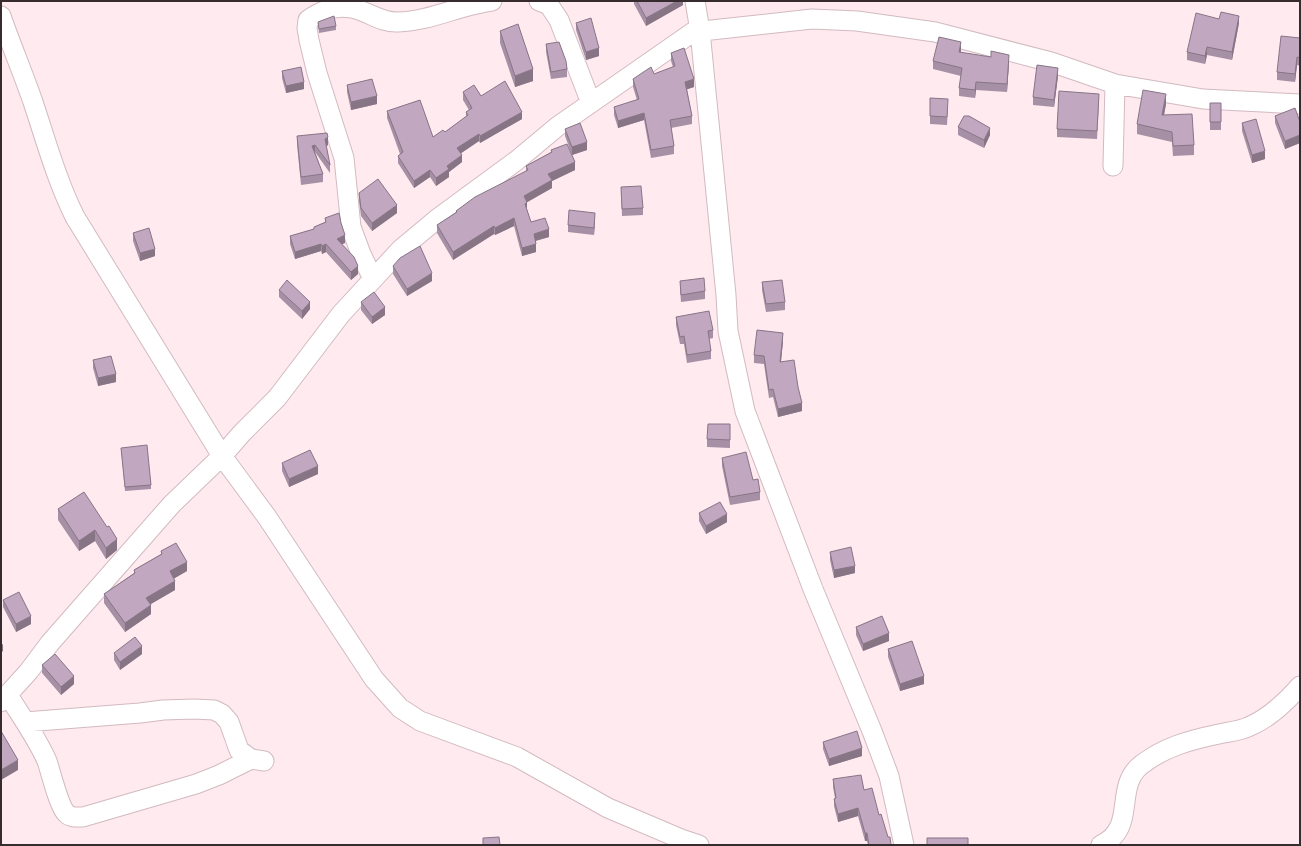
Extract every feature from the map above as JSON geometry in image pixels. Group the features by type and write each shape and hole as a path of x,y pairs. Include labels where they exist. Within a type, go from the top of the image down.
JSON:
{"street":[{"path":"374,280 361,254 351,227 344,158 316,73 307,28 308,20 322,12 341,8 352,8 383,20 398,22 425,19 492,1"},
{"path":"539,1 549,5 559,20 592,103"},
{"path":"696,1 726,295 728,331 745,411 813,589 889,776 904,845"},
{"path":"1,16 67,201 93,247 222,456 268,517 374,679 400,708 420,721 516,757 608,808 681,839 699,845"},
{"path":"25,722 163,710 214,710 222,714 228,722 239,750 258,760 196,784 83,818 72,817 66,814 62,807 46,761 25,722 4,699 29,671 50,643 172,504 222,456 242,433 277,398 341,314 401,249 437,219 516,161 558,126 692,32 812,19 857,21 935,32 1051,62 1115,84 1203,99 1300,104"},
{"path":"1113,166 1115,84"},
{"path":"1101,845 1108,842 1117,833 1122,821 1127,785 1132,774 1140,766 1161,751 1195,739 1247,728 1265,719 1300,686"}],"building":[{"path":"637,1 677,1 646,18"},
{"path":"1221,12 1239,16 1232,52 1207,47 1205,56 1187,52 1196,13 1219,19"},
{"path":"334,16 336,26 319,29 318,22"},
{"path":"591,18 599,48 586,52 576,23"},
{"path":"518,24 533,69 515,76 500,31"},
{"path":"1281,36 1300,38 1300,58 1297,57 1295,74 1277,72"},
{"path":"939,37 961,42 959,52 991,57 991,51 1009,55 1007,84 976,82 975,90 959,88 962,68 933,61"},
{"path":"559,42 566,61 567,69 551,72 546,44"},
{"path":"684,48 694,79 685,82 692,116 670,120 674,146 651,150 644,113 618,121 614,107 639,99 633,79 651,67 654,74 675,66 671,53"},
{"path":"1037,65 1058,68 1054,100 1033,97"},
{"path":"301,67 304,82 286,86 282,71"},
{"path":"372,79 377,96 351,102 347,85"},
{"path":"505,81 522,112 480,136 479,134 457,148 462,155 447,166 449,169 436,178 430,170 414,181 398,156 403,152 387,111 420,100 433,137 443,130 445,132 468,115 466,112 472,108 463,92 474,85 481,96"},
{"path":"1143,90 1166,94 1162,115 1192,114 1194,145 1173,146 1172,132 1137,124"},
{"path":"1059,91 1099,94 1097,131 1057,129"},
{"path":"930,98 948,99 947,117 930,116"},
{"path":"1210,103 1221,103 1221,122 1210,122"},
{"path":"1295,108 1300,122 1300,135 1285,141 1275,116"},
{"path":"964,116 969,116 990,128 984,140 958,127"},
{"path":"1256,119 1265,151 1252,155 1242,123"},
{"path":"580,123 587,142 572,147 565,129"},
{"path":"327,133 328,137 325,139 330,165 315,145 312,146 323,174 301,177 297,136"},
{"path":"567,144 575,162 548,174 552,180 524,196 527,202 525,204 531,222 545,218 549,229 534,234 536,244 522,248 514,218 495,228 494,226 453,252 437,225 457,212 456,211 475,197 528,170 526,166 552,152 551,150"},
{"path":"378,179 397,205 372,223 361,208 359,193"},
{"path":"641,186 643,208 622,209 621,187"},
{"path":"569,210 595,213 594,228 568,225"},
{"path":"339,213 345,235 337,239 354,257 358,266 351,272 326,244 322,246 321,244 295,252 290,236 314,229 314,227 326,222 325,218"},
{"path":"149,228 155,249 140,253 133,233"},
{"path":"420,246 432,273 407,289 393,266 400,258"},
{"path":"704,278 705,291 681,295 680,281"},
{"path":"287,280 310,302 302,311 279,290"},
{"path":"782,280 785,302 766,304 762,282"},
{"path":"374,292 385,307 372,317 361,302"},
{"path":"709,311 713,330 708,331 711,351 687,355 684,336 680,337 676,317"},
{"path":"757,330 783,333 780,362 794,360 802,403 778,409 773,389 769,390 764,356 754,355"},
{"path":"111,356 116,374 98,378 93,360"},
{"path":"708,424 730,424 730,440 707,439"},
{"path":"147,445 151,485 125,487 121,448"},
{"path":"310,450 318,466 289,479 282,463"},
{"path":"746,452 753,480 758,479 760,492 730,497 722,458"},
{"path":"84,492 107,527 109,526 117,539 106,548 95,530 79,541 58,509"},
{"path":"720,502 727,514 706,526 699,513"},
{"path":"176,543 187,562 170,571 175,581 146,598 151,605 125,623 104,594 135,573 134,570 162,554 161,551"},
{"path":"851,547 855,566 834,570 830,552"},
{"path":"19,592 31,616 16,624 3,600"},
{"path":"882,616 889,633 863,644 856,627"},
{"path":"135,637 142,646 120,662 114,653"},
{"path":"912,641 924,676 900,684 888,649"},
{"path":"55,654 74,676 61,687 42,665"},
{"path":"1,731 18,760 1,770"},
{"path":"857,731 862,748 829,759 823,742"},
{"path":"861,775 864,790 872,788 879,815 881,814 888,837 890,837 891,845 869,845 867,833 865,833 858,808 838,814 834,799 836,798 833,779"},
{"path":"499,837 500,845 483,845 483,838"},
{"path":"927,838 968,838 968,845 927,845"}]}
